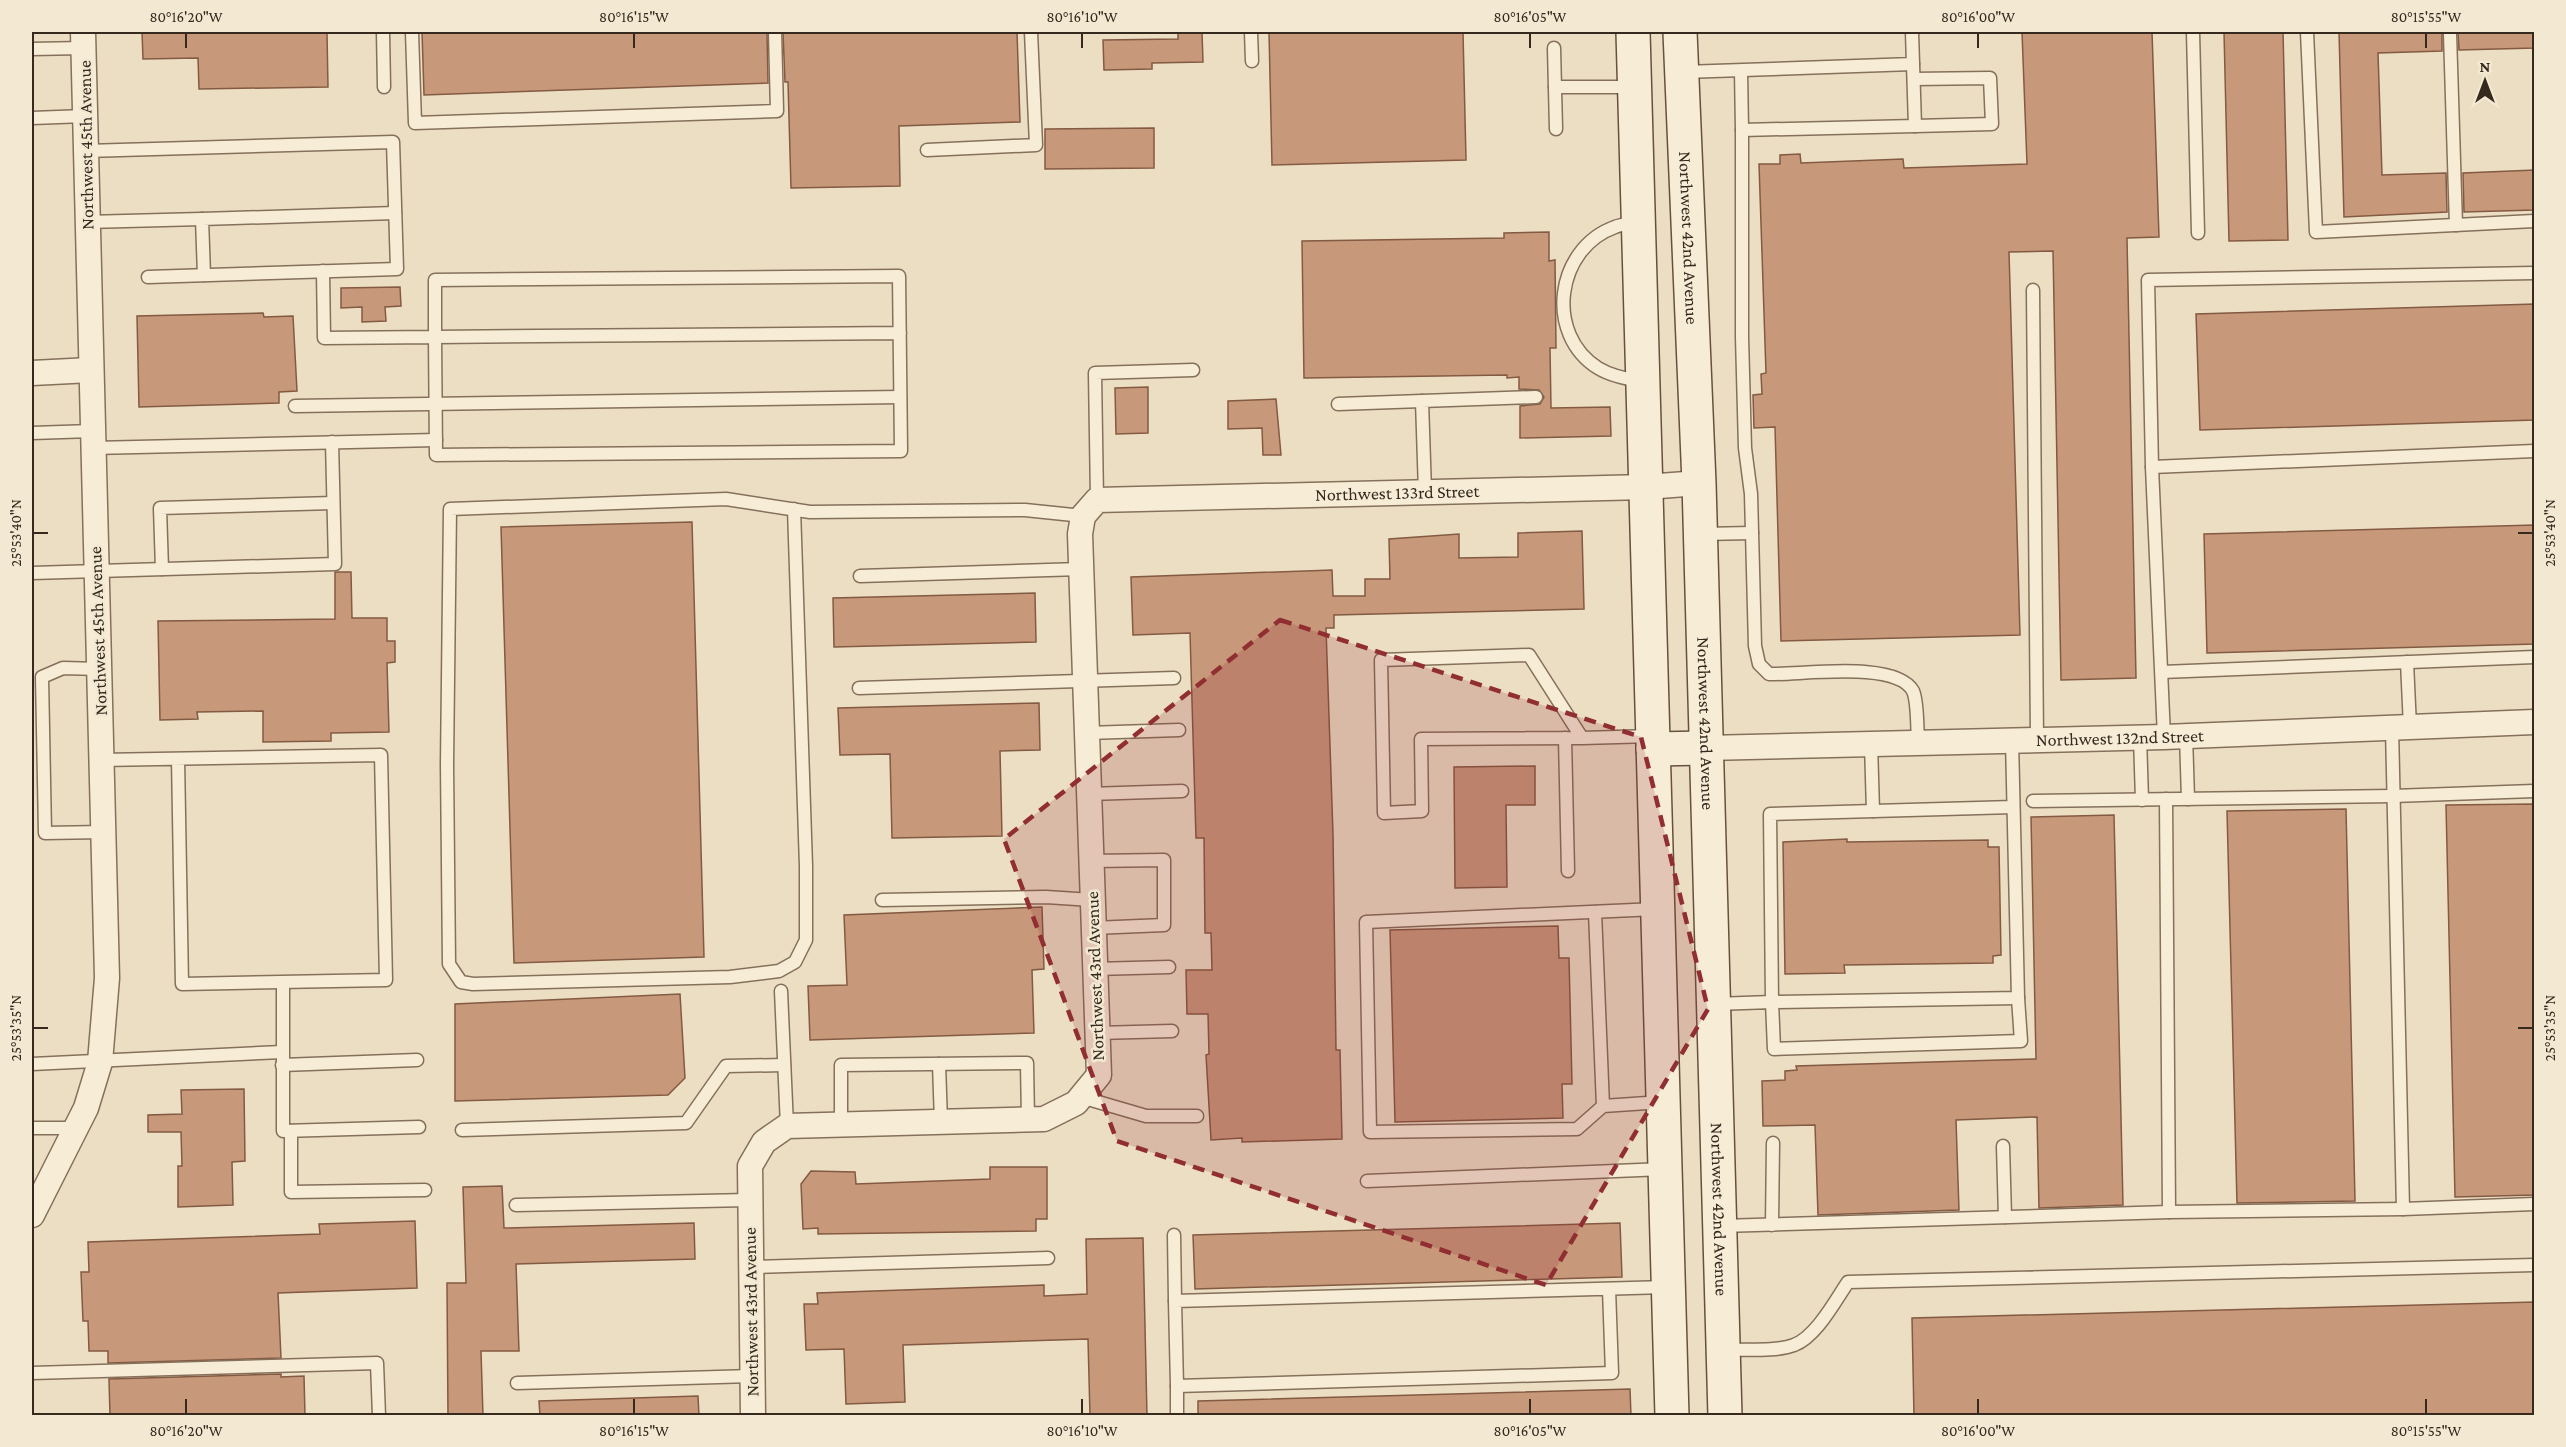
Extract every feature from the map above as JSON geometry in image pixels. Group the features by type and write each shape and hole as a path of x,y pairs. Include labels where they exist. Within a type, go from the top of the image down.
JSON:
{"main road":[{"path":"1633,32 1672,1416"},
{"name":"Northwest 42nd Avenue","path":"1680,32 1699,483 1725,1416"},
{"path":"1653,742 1706,748"}],"street":[{"name":"Northwest 45th Avenue","path":"32,1215 86,1108 100,1062 107,978 83,40"},
{"path":"32,372 91,370"},
{"name":"Northwest 133rd Street","path":"1090,508 1425,492 1646,487 1699,483"},
{"name":"Northwest 43rd Avenue","path":"753,1416 748,1200 750,1166 764,1142 787,1126 1044,1119 1076,1104 1099,1075 1080,534 1090,508"},
{"name":"Northwest 132nd Street","path":"1706,748 2037,740 2535,722"}],"lane":[{"path":"383,32 384,87"},
{"path":"412,32 415,123 777,111 775,32"},
{"path":"927,150 1036,145 1031,32"},
{"path":"1251,32 1251,60"},
{"path":"1912,32 1915,126"},
{"path":"2193,32 2198,233"},
{"path":"2307,32 2316,232 2535,221"},
{"path":"2450,34 2456,225"},
{"path":"32,49 83,40"},
{"path":"1554,48 1556,129"},
{"path":"1682,72 1913,64"},
{"path":"1741,70 1742,337 1745,448 1751,494 1755,646 1760,664 1769,674 1878,672 1901,679 1913,692 1917,742"},
{"path":"1742,130 1992,124 1990,78 1914,79"},
{"path":"1555,87 1635,87"},
{"path":"32,118 85,116"},
{"path":"86,151 393,142 397,269 147,277"},
{"path":"87,222 395,213"},
{"path":"202,219 204,275"},
{"path":"1639,222 1614,227 1593,239 1576,257 1566,279 1562,304 1567,328 1579,350 1597,367 1619,378 1643,381"},
{"path":"323,271 324,338 900,333"},
{"path":"2142,800 2163,736 2152,467 2148,280 2535,273"},
{"path":"899,276 901,451 436,455 435,337 435,280 899,276"},
{"path":"2033,290 2037,740"},
{"path":"794,509 806,866 806,940 795,962 779,971 730,977 473,984 461,982 449,964 447,765 450,509 726,500 794,509 810,512 1090,508 1095,373 1193,370"},
{"path":"295,406 900,397"},
{"path":"1338,404 1536,398"},
{"path":"1422,401 1425,492"},
{"path":"32,433 93,440 332,442 436,440"},
{"path":"32,573 335,564 332,442"},
{"path":"2152,467 2535,451"},
{"path":"162,569 160,508 333,503"},
{"path":"1700,534 1752,533"},
{"path":"860,576 1081,569"},
{"path":"1582,738 1529,655 1380,660 1384,813 1422,812 1421,740 1582,738 1653,742"},
{"path":"2162,672 2535,657"},
{"path":"2403,1209 2393,796 2407,662"},
{"path":"99,669 63,668 42,677 45,833 103,832"},
{"path":"859,688 1174,678"},
{"path":"1087,733 1179,730"},
{"path":"2163,736 2188,799"},
{"path":"1565,738 1568,871"},
{"path":"2012,740 2021,1041 1774,1049 1770,814 2013,807"},
{"path":"1871,744 1873,811"},
{"path":"101,760 381,755 386,980 182,984 177,759"},
{"path":"1089,794 1182,791"},
{"path":"2033,801 2393,796 2535,791"},
{"path":"2166,799 2169,1212"},
{"path":"1091,861 1164,860 1164,925 1094,928"},
{"path":"882,900 1046,897 1092,900"},
{"path":"1658,909 1366,922 1370,1132 1577,1129 1603,1106 1663,1102"},
{"path":"1595,912 1603,1106"},
{"path":"1095,969 1169,967"},
{"path":"283,983 283,1131 419,1127"},
{"path":"781,991 787,1126"},
{"path":"1713,1004 2018,998"},
{"path":"1097,1033 1172,1031"},
{"path":"32,1064 100,1062 172,1056 417,1060"},
{"path":"841,1125 841,1065 1027,1063 1028,1120"},
{"path":"939,1064 941,1122"},
{"path":"462,1130 686,1123 726,1066 784,1065"},
{"path":"1081,1097 1146,1116 1197,1116"},
{"path":"32,1128 76,1128"},
{"path":"291,1131 291,1192 424,1190"},
{"path":"1772,1225 1773,1143"},
{"path":"2003,1146 2005,1217"},
{"path":"1367,1181 1665,1169"},
{"path":"516,1205 748,1200"},
{"path":"1719,1227 2169,1212 2403,1209 2535,1204"},
{"path":"1174,1235 1177,1416"},
{"path":"751,1267 1048,1258"},
{"path":"1723,1350 1794,1345 1806,1338 1821,1321 1848,1282 2535,1265"},
{"path":"1175,1301 1668,1287"},
{"path":"1177,1386 1612,1373 1609,1288"},
{"path":"32,1373 377,1363 378,1416"},
{"path":"517,1383 752,1376"}],"highlighted area":[{"path":"1280,620 1641,737 1708,1009 1546,1285 1117,1141 1004,839"}],"building":[{"path":"142,32 327,32 328,87 199,89 198,58 143,59"},
{"path":"422,32 767,32 768,83 424,95"},
{"path":"783,32 1017,32 1020,122 899,126 900,186 791,188 788,82 785,82"},
{"path":"1178,32 1202,32 1203,62 1152,63 1152,69 1104,70 1103,40 1178,39"},
{"path":"1269,32 1463,32 1466,160 1272,165"},
{"path":"2022,32 2152,32 2159,237 2127,238 2136,678 2061,680 2053,251 2009,252 2020,635 1781,641 1775,427 1754,428 1753,395 1762,394 1761,374 1766,373 1759,164 1780,164 1780,155 1800,154 1801,163 1903,159 1904,168 2027,164"},
{"path":"2224,32 2283,32 2288,240 2229,241"},
{"path":"2339,32 2442,32 2442,51 2378,53 2382,175 2446,173 2447,212 2344,217"},
{"path":"2458,32 2535,32 2535,48 2459,50"},
{"path":"1154,128 1154,168 1045,169 1045,129"},
{"path":"2535,170 2535,210 2464,212 2463,173"},
{"path":"1549,232 1549,261 1555,260 1556,348 1550,348 1551,408 1610,407 1611,436 1520,438 1520,406 1540,404 1544,397 1539,390 1519,389 1519,377 1507,378 1507,375 1304,378 1302,241 1504,238 1504,233"},
{"path":"400,287 401,306 385,307 386,321 362,322 362,307 341,308 341,288"},
{"path":"2535,304 2535,420 2200,430 2196,314"},
{"path":"263,313 264,317 293,316 297,391 279,392 279,403 139,407 137,316"},
{"path":"1148,387 1148,433 1116,434 1115,388"},
{"path":"1276,399 1281,455 1263,455 1262,428 1228,429 1228,401"},
{"path":"692,522 704,957 514,963 501,527"},
{"path":"2535,525 2535,644 2207,653 2204,534"},
{"path":"1582,531 1584,609 1334,615 1334,628 1326,628 1333,834 1336,1050 1340,1050 1342,1139 1242,1142 1242,1138 1211,1140 1206,1055 1209,1054 1208,1014 1187,1014 1186,970 1212,970 1211,933 1205,933 1204,838 1196,838 1190,633 1133,635 1131,577 1332,570 1333,596 1365,596 1365,579 1390,579 1389,539 1459,534 1459,558 1518,557 1518,533"},
{"path":"335,572 351,572 352,618 387,618 387,641 395,641 395,662 387,663 389,732 331,733 331,741 263,742 263,711 197,712 198,719 160,720 158,621 335,619"},
{"path":"1035,593 1036,642 834,647 833,598"},
{"path":"1039,703 1040,750 1000,751 1002,836 892,838 890,754 840,755 838,708"},
{"path":"1535,766 1535,805 1506,805 1507,887 1455,888 1454,767"},
{"path":"2535,804 2535,1195 2455,1197 2446,805"},
{"path":"2346,809 2355,1201 2237,1203 2227,811"},
{"path":"2114,815 2123,1205 2039,1208 2037,1117 1956,1120 1959,1210 1818,1215 1815,1125 1763,1126 1762,1081 1785,1080 1785,1071 1797,1070 1796,1066 2036,1059 2031,817"},
{"path":"1847,839 1847,842 1988,840 1988,847 1999,847 2001,955 1993,956 1993,963 1844,965 1845,973 1785,974 1783,842"},
{"path":"1042,907 1044,969 1032,970 1034,1033 810,1040 808,986 847,985 844,915"},
{"path":"1558,926 1559,958 1569,958 1572,1084 1562,1084 1563,1118 1395,1122 1390,930"},
{"path":"680,994 685,1078 668,1095 455,1101 455,1004"},
{"path":"244,1089 245,1161 232,1162 233,1205 178,1207 178,1166 182,1166 181,1132 148,1132 148,1115 182,1114 181,1090"},
{"path":"990,1167 1047,1167 1047,1219 1036,1219 1036,1231 818,1234 818,1228 803,1229 801,1184 811,1171 855,1172 856,1184 990,1179"},
{"path":"502,1186 504,1228 694,1223 695,1259 516,1264 519,1351 481,1351 483,1416 448,1416 447,1283 466,1283 463,1187"},
{"path":"415,1221 417,1288 278,1293 281,1358 108,1363 108,1351 89,1351 88,1321 83,1321 81,1272 89,1272 88,1242 320,1234 319,1224"},
{"path":"1620,1223 1622,1277 1195,1289 1193,1235"},
{"path":"1143,1238 1147,1416 1090,1416 1088,1339 903,1345 905,1402 846,1404 844,1349 806,1350 804,1304 818,1304 817,1293 1044,1285 1044,1296 1087,1294 1086,1239"},
{"path":"2535,1302 2535,1416 1914,1416 1912,1318"},
{"path":"281,1374 281,1377 304,1376 305,1416 110,1416 109,1379"},
{"path":"1630,1389 1631,1416 1198,1416 1198,1401"},
{"path":"698,1396 699,1416 540,1416 539,1401"}]}
